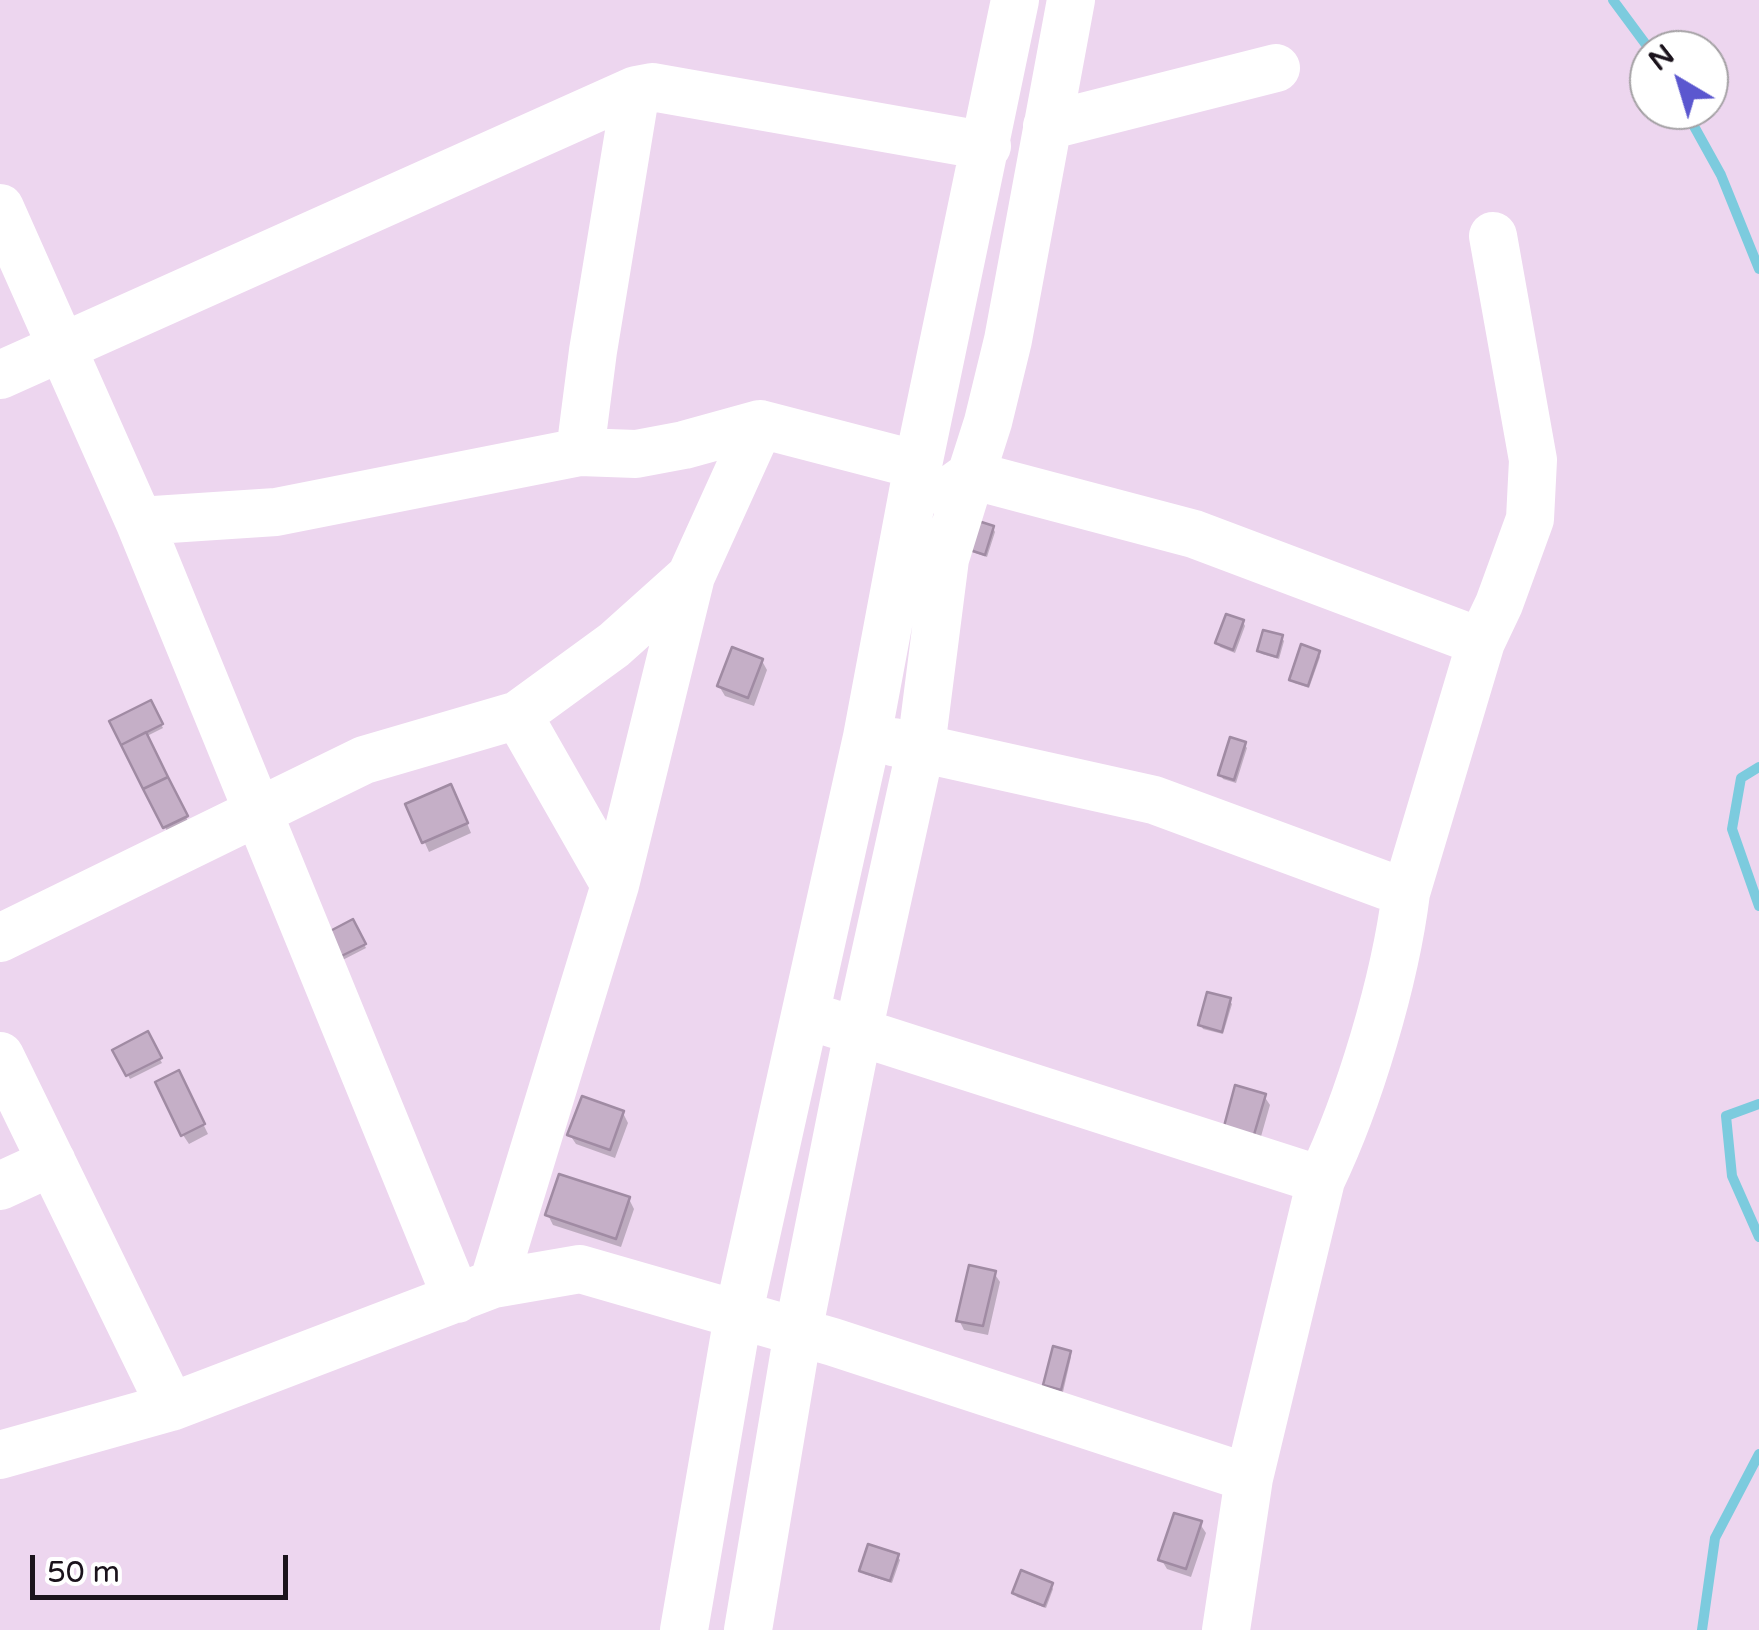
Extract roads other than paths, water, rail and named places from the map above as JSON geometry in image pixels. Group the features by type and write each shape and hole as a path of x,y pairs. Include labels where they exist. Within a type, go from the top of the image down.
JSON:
{"street":[{"path":"1015,0 918,465 867,737 738,1316 685,1623 753,1629 798,1332 858,1032 922,747 945,560 1008,340 1071,0"},
{"path":"1048,126 1276,68"},
{"path":"0,375 636,90 652,87 987,146"},
{"path":"580,452 636,90"},
{"path":"0,208 139,520 255,812 475,1292"},
{"path":"1226,1630 1249,1478 1270,1378 1292,1313 1301,1256 1321,1180 1335,1152 1377,1020 1401,932 1406,893 1481,642 1530,519 1533,460 1493,236"},
{"path":"139,520 276,512 580,452 636,454 760,424 918,465"},
{"path":"475,1292 615,885 691,576 760,424"},
{"path":"907,522 971,475"},
{"path":"971,475 1194,534 1481,642"},
{"path":"0,938 364,760 518,715 614,645 691,576"},
{"path":"518,715 615,885"},
{"path":"867,737 1154,800 1406,893"},
{"path":"806,1014 1321,1180"},
{"path":"0,1056 171,1406"},
{"path":"0,1186 52,1162"},
{"path":"0,1455 171,1406 475,1292 580,1268 798,1332 1249,1478"}],"waterway":[{"path":"1613,0 1635,30"},
{"path":"1696,130 1721,175 1759,269"},
{"path":"1759,767 1741,778 1732,829 1759,906"},
{"path":"1759,1104 1726,1116 1732,1176 1759,1237"},
{"path":"1702,1630 1715,1538 1759,1454"}]}
